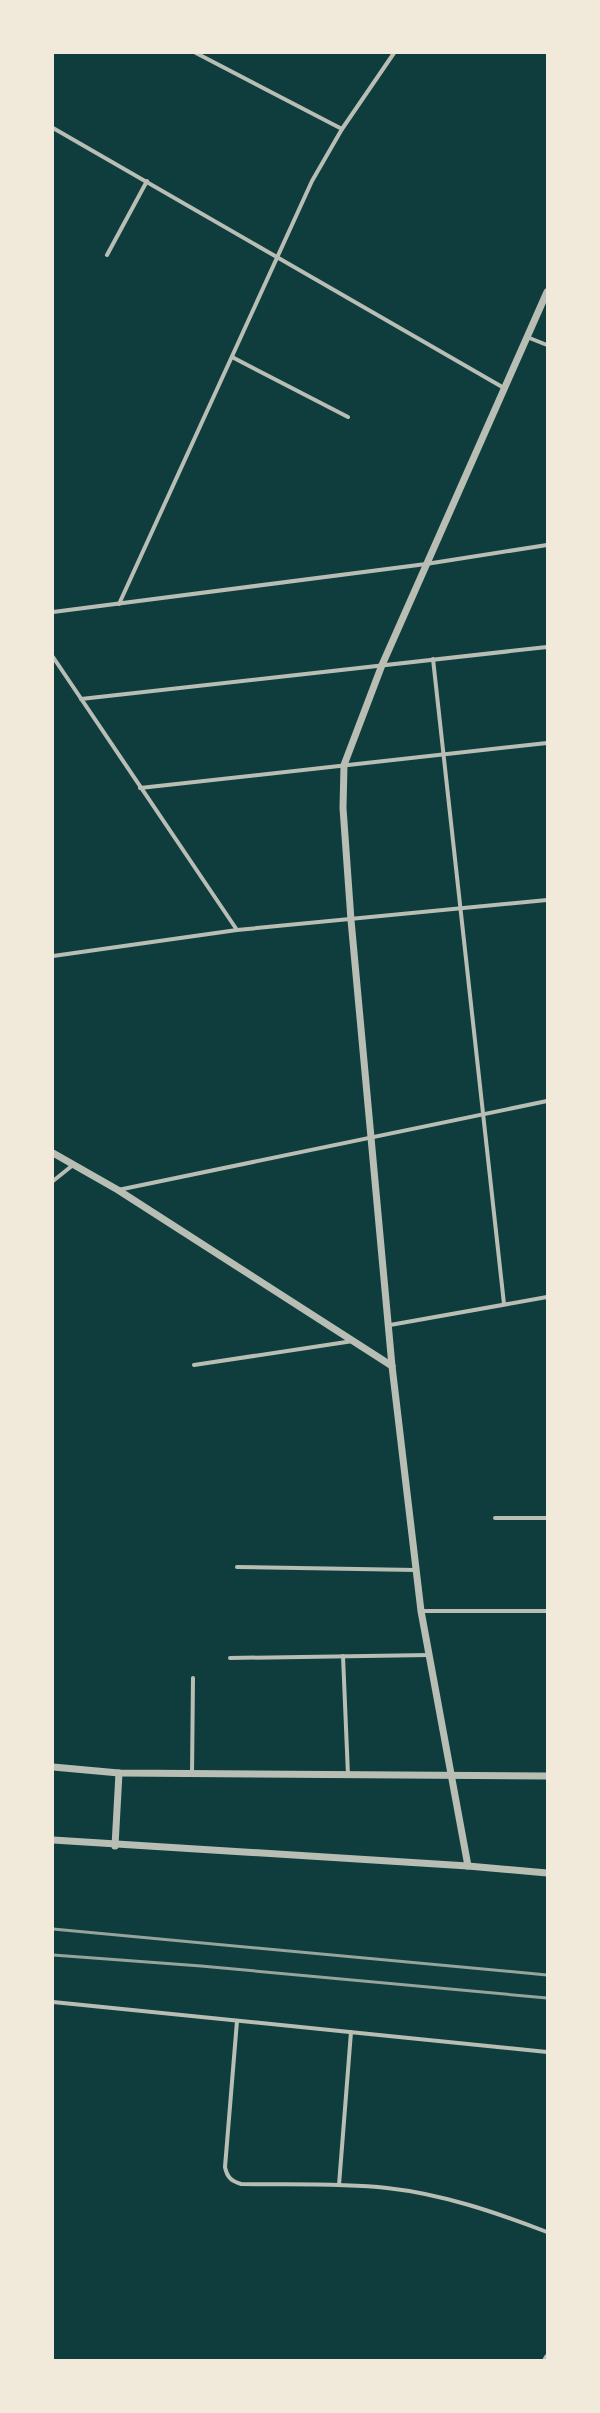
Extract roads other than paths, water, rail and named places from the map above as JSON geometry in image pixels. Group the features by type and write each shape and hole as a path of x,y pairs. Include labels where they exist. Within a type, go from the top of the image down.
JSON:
{"street":[{"path":"196,53 342,129"},
{"path":"119,604 312,181 342,129 394,53"},
{"path":"53,128 504,388"},
{"path":"107,256 147,181"},
{"path":"468,1866 421,1611 392,1366 390,1325 351,920 343,808 344,765 382,665 547,292"},
{"path":"527,337 547,345"},
{"path":"232,357 348,417"},
{"path":"53,612 426,564 547,545"},
{"path":"81,699 547,647"},
{"path":"53,657 237,930"},
{"path":"433,659 504,1304"},
{"path":"140,788 547,743"},
{"path":"53,956 237,930 547,900"},
{"path":"118,1190 547,1101"},
{"path":"53,1153 118,1190 392,1366"},
{"path":"53,1181 73,1165"},
{"path":"390,1325 547,1297"},
{"path":"194,1365 354,1341"},
{"path":"495,1518 547,1518"},
{"path":"237,1567 416,1570"},
{"path":"421,1611 547,1610"},
{"path":"230,1658 429,1654"},
{"path":"343,1656 348,1775"},
{"path":"192,1774 193,1678"},
{"path":"53,1768 119,1773 547,1776"},
{"path":"115,1846 119,1773"},
{"path":"53,1840 115,1846 468,1866 547,1873"},
{"path":"53,2002 547,2052"},
{"path":"237,2021 226,2173 230,2179 241,2184 339,2185 387,2188 436,2196 482,2208 547,2232"},
{"path":"339,2185 351,2032"}],"railway":[{"path":"53,1929 547,1975"},
{"path":"53,1955 201,1966 547,1998"}]}
